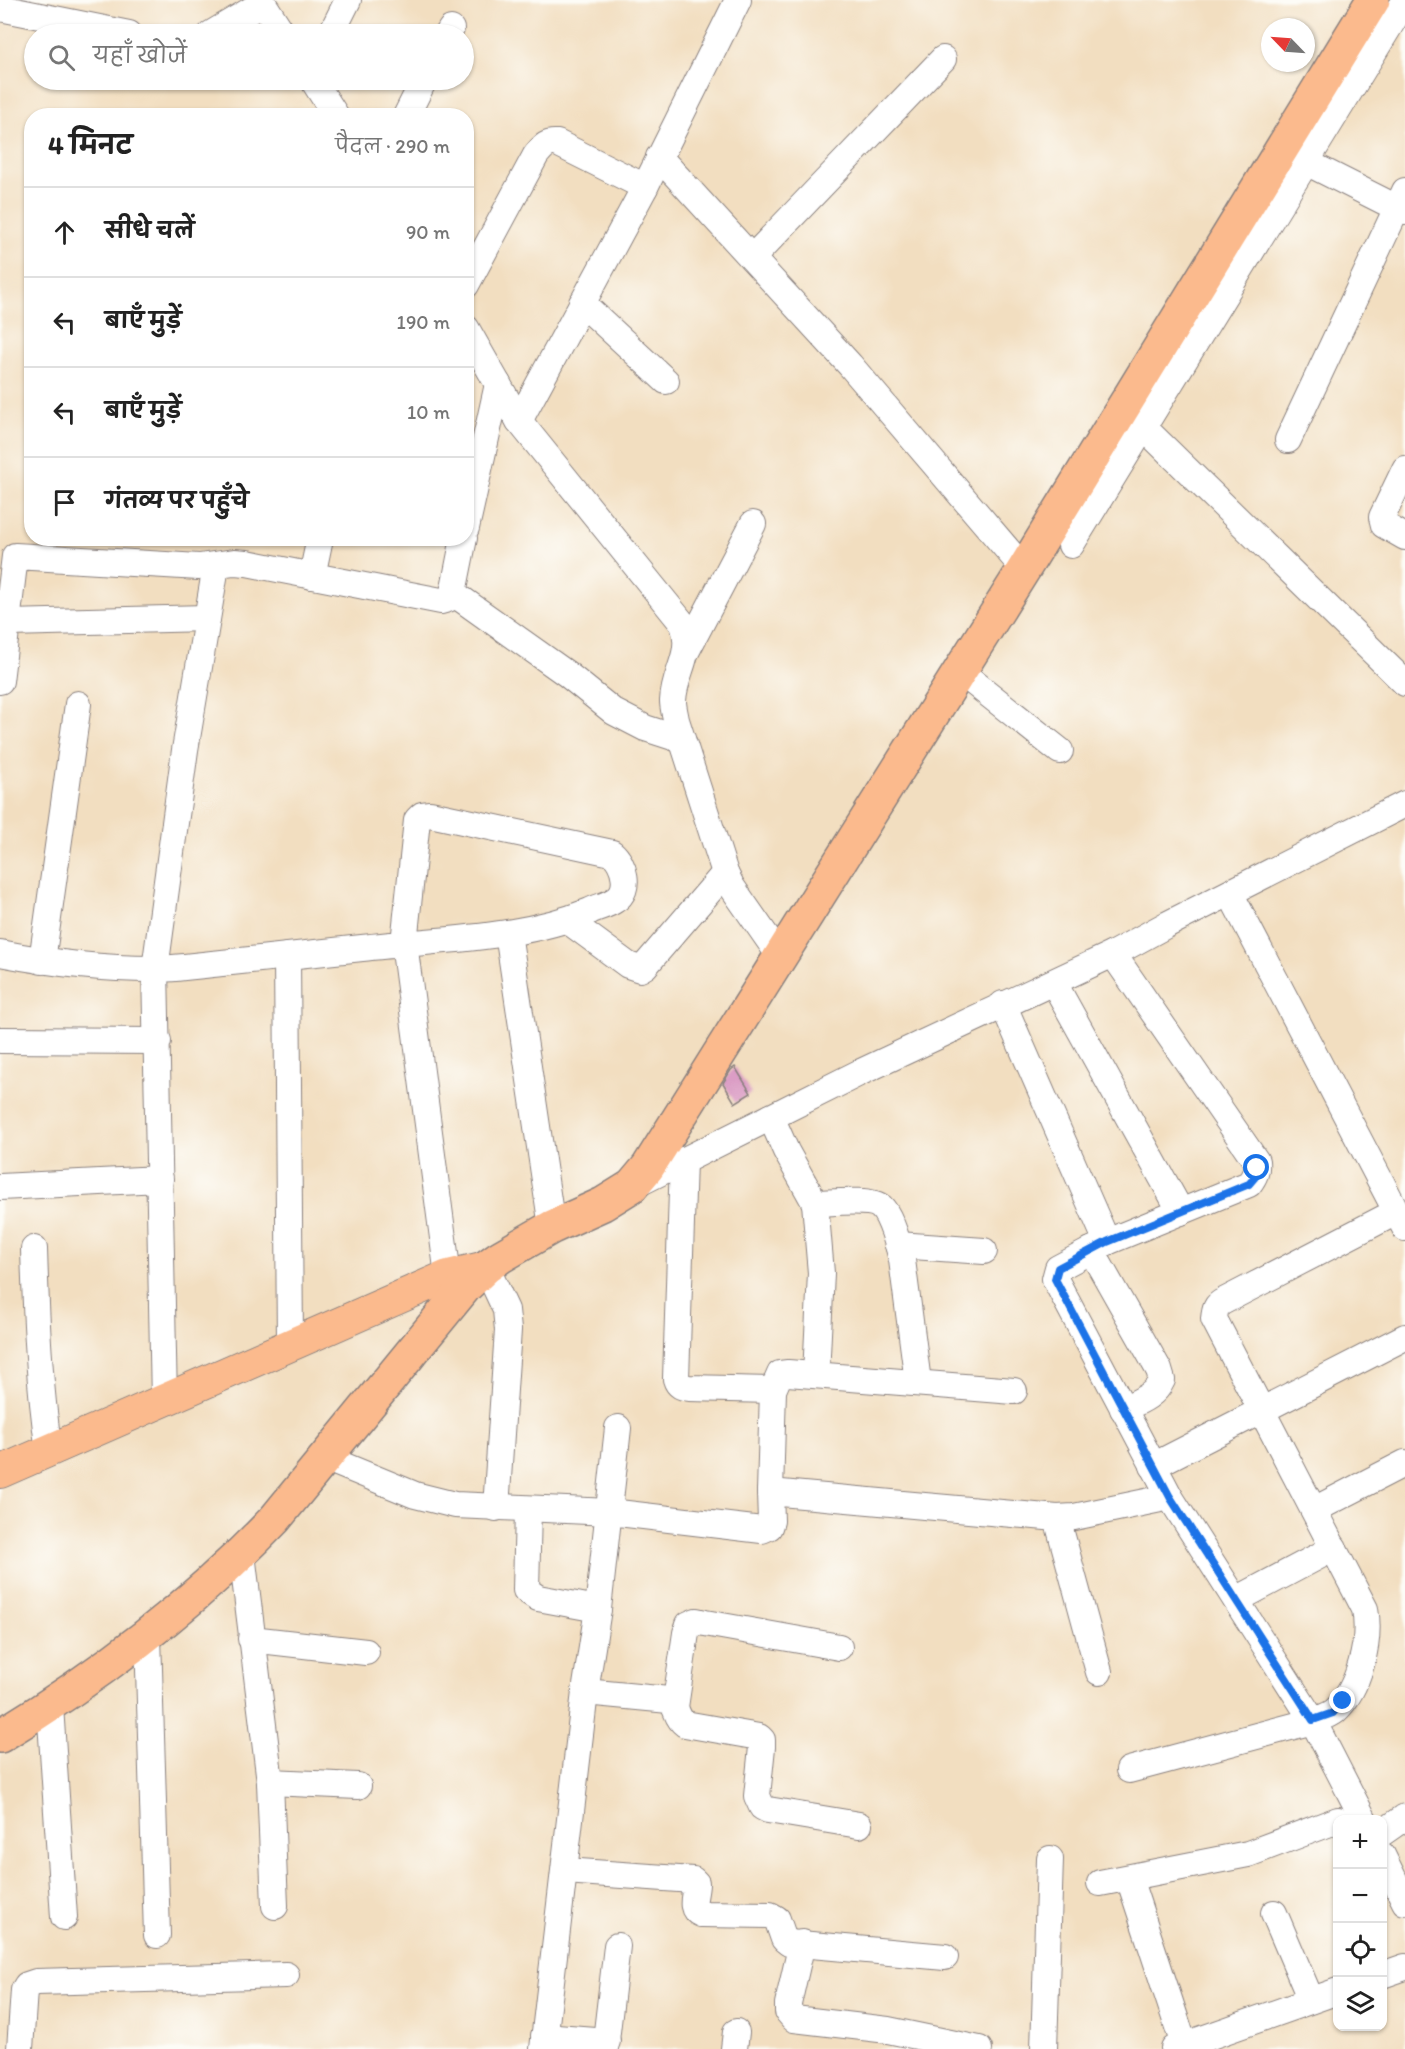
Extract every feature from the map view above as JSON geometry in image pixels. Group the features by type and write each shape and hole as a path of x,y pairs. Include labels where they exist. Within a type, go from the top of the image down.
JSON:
{"highway":[{"path":"0,1736 50,1706 148,1636 242,1554 275,1519 459,1295 486,1267 552,1227 603,1204 632,1186 660,1150 958,670 1024,569 1134,418 1293,156 1373,0"}],"main road":[{"path":"0,1472 448,1276 486,1267"}],"street":[{"path":"336,24 348,0"},
{"path":"519,422 645,187 738,0"},
{"path":"1288,440 1402,204 1293,156 1405,1"},
{"path":"227,24 262,2 276,24"},
{"path":"0,8 79,24"},
{"path":"752,258 943,59"},
{"path":"319,90 331,108"},
{"path":"410,108 419,90"},
{"path":"474,270 544,144 557,142 645,187"},
{"path":"659,158 850,365 1024,569"},
{"path":"582,303 666,381"},
{"path":"474,342 519,422 683,624 687,636 687,652"},
{"path":"474,492 498,384"},
{"path":"1071,544 1134,418 1405,683"},
{"path":"1405,469 1382,517 1384,525 1405,537"},
{"path":"753,524 687,652 678,675 673,703 682,740 725,873 732,887 780,956"},
{"path":"312,576 318,546"},
{"path":"0,681 9,623 8,555 199,567 247,562 441,601 448,599 453,593 462,546"},
{"path":"164,1401 155,969 185,750 216,566"},
{"path":"453,593 567,674 614,712 645,728 682,740"},
{"path":"9,623 207,618"},
{"path":"958,670 1060,751"},
{"path":"42,961 78,704"},
{"path":"632,1186 1003,1004 1054,983 1113,954 1405,804"},
{"path":"0,953 94,967 155,969 404,943 508,933 567,920 615,900 621,895 625,882 618,858 612,853 441,817 422,815 417,820 404,943 448,1276"},
{"path":"567,920 628,965 640,969 725,873"},
{"path":"1129,1770 1333,1713 1343,1701 1363,1659 1368,1625 1365,1609 1214,1318 1217,1304 1401,1220 1230,893"},
{"path":"508,933 552,1227"},
{"path":"1113,954 1256,1161 1257,1168 1255,1177 1249,1184 1099,1246 1058,1268 1055,1279 1170,1497 1313,1720 1349,1815"},
{"path":"288,956 290,1344"},
{"path":"1054,983 1181,1212"},
{"path":"1003,1004 1099,1246 1162,1380 1159,1388 1153,1394 1123,1409"},
{"path":"0,1040 158,1041"},
{"path":"771,1117 786,1151 815,1203 821,1273 816,1375"},
{"path":"682,1160 676,1379 682,1387 689,1388 773,1390"},
{"path":"0,1187 160,1179"},
{"path":"815,1203 872,1203 877,1204 886,1213 898,1245 918,1382"},
{"path":"898,1245 984,1251"},
{"path":"34,1249 40,1381 49,1451"},
{"path":"486,1267 506,1310 508,1330 496,1508"},
{"path":"1153,1466 1405,1338"},
{"path":"325,1458 437,1502 528,1510 610,1512 762,1530 769,1527 771,1521 773,1390 780,1374 1014,1390"},
{"path":"617,1946 606,2045 544,2043 585,1692 610,1512 618,1428"},
{"path":"1314,1510 1405,1463"},
{"path":"770,1492 1057,1518 1074,1517 1170,1497"},
{"path":"528,1510 526,1590 538,1598 598,1609"},
{"path":"1057,1518 1099,1672"},
{"path":"1236,1600 1334,1548"},
{"path":"242,1554 270,1782 275,1906"},
{"path":"839,1647 705,1623 689,1624 675,1707 676,1716 685,1724 759,1737 762,1740 757,1796 762,1807 768,1810 860,1825"},
{"path":"148,1636 157,1935"},
{"path":"251,1639 366,1652"},
{"path":"585,1692 663,1699 669,1700 675,1707"},
{"path":"50,1706 63,1917"},
{"path":"270,1782 358,1786"},
{"path":"1387,1830 1405,1817"},
{"path":"1100,1883 1248,1854 1333,1823"},
{"path":"1044,2049 1050,1859"},
{"path":"1387,1864 1405,1902"},
{"path":"565,1871 693,1880 696,1883 693,1904 696,1912 770,1916 777,1919 784,1939 789,1943 945,1957"},
{"path":"1129,1878 1179,2047 1333,1993"},
{"path":"1274,1913 1311,2000"},
{"path":"802,1943 788,2004 788,2012 794,2019 854,2037 888,2030 979,2049"},
{"path":"1387,1974 1405,1967"},
{"path":"20,2049 24,1990 27,1985 36,1982 286,1975"}],"building":[{"path":"735,1067 751,1093 735,1103 723,1083"}],"route":[{"path":"1257,1168 1255,1177 1249,1184 1107,1242 1066,1262 1058,1268 1055,1279 1170,1497 1313,1720 1333,1713 1343,1701"}]}
